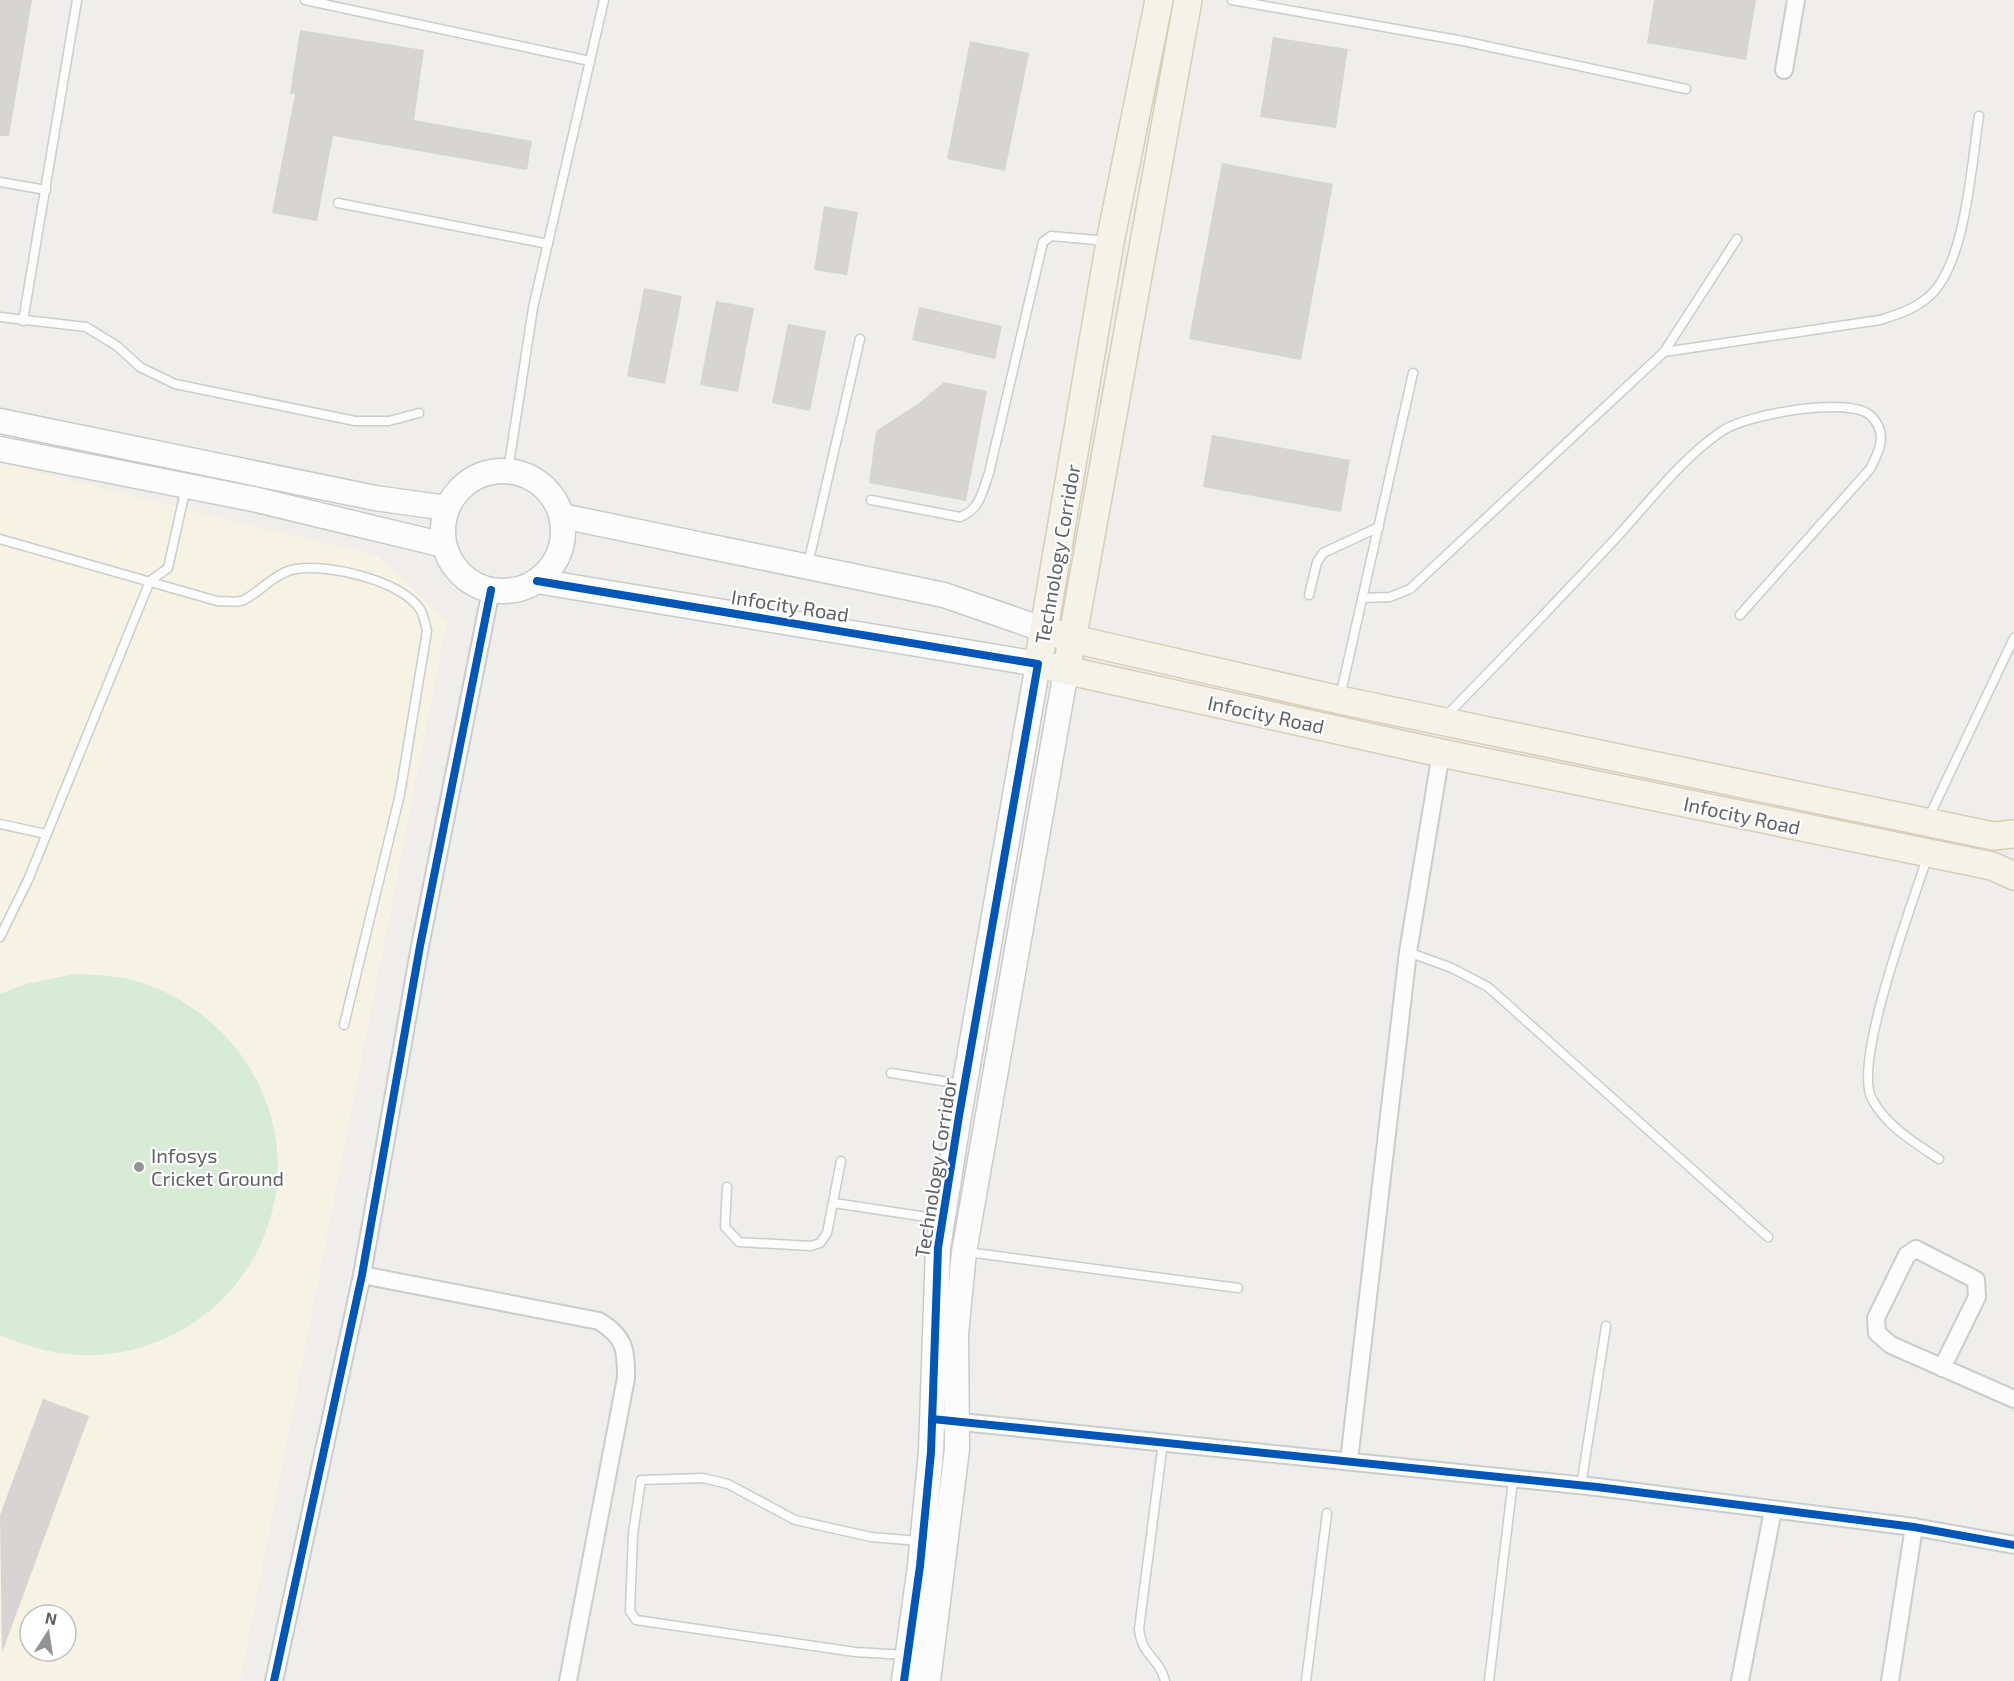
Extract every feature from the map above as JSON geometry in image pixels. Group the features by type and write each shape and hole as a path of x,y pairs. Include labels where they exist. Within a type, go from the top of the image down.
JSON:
{"main road":[{"name":"Technology Corridor","path":"1038,664 1110,242 1159,0"},
{"path":"1066,671 1188,0"},
{"name":"Infocity Road","path":"1045,630 1073,639 1440,722 1926,822 2004,835 1988,857 2003,871"},
{"name":"Infocity Road","path":"1038,664 1441,753 2003,871"}],"street":[{"path":"1784,70 1796,0"},
{"path":"0,421 375,498 447,508"},
{"path":"0,449 253,499 444,545"},
{"path":"508,471 530,477 544,487 555,500 562,516 564,534 560,552 551,568 537,581 515,589 491,590 462,575 452,562 444,545 443,526 447,508 457,492 471,480 485,474 508,471"},
{"name":"Infocity Road","path":"562,516 944,595 1045,630"},
{"name":"Infocity Road","path":"537,581 1038,664"},
{"path":"274,1681 362,1275 420,946 491,590"},
{"name":"Technology Corridor","path":"904,1681 922,1542 932,1419 938,1248 964,1085 1038,664"},
{"path":"928,1681 957,1449 956,1334 964,1252 1066,671"},
{"path":"1349,1461 1408,952 1441,753"},
{"path":"1942,1368 1977,1298 1976,1280 1916,1249 1907,1255 1876,1318 1877,1333 1891,1345 1942,1368 2014,1399"},
{"path":"362,1275 599,1321 616,1331 626,1351 626,1378 568,1681"},
{"path":"932,1419 1581,1486 1914,1527 2014,1545"},
{"path":"1740,1681 1773,1510"},
{"path":"1890,1681 1914,1527"}],"lane":[{"path":"23,321 77,0"},
{"path":"305,0 590,61"},
{"path":"508,471 532,308 604,0"},
{"path":"1232,0 1463,42 1686,89"},
{"path":"1664,352 1880,320 1905,312 1927,298 1942,282 1952,262 1961,228 1979,116"},
{"path":"0,182 46,190"},
{"path":"338,203 548,244"},
{"path":"871,500 960,517 971,513 979,503 989,473 1043,243 1050,236 1110,242"},
{"path":"1363,598 1390,597 1417,583 1664,352 1737,239"},
{"path":"0,317 86,327 117,346 140,368 175,384 355,421 389,421 419,413"},
{"path":"807,567 860,339"},
{"path":"1340,700 1413,372"},
{"path":"1440,722 1525,636 1688,460 1723,430 1742,422 1821,407 1855,408 1870,414 1880,429 1882,445 1870,469 1740,615"},
{"path":"0,937 46,834 150,581 168,568 186,486"},
{"path":"1309,595 1317,562 1323,553 1379,527"},
{"path":"0,539 217,601 243,601 267,583 294,569 322,568 384,583 405,594 422,611 427,631 400,794 344,1025"},
{"path":"1926,822 2014,638"},
{"path":"0,824 46,834"},
{"path":"1928,854 1884,995 1866,1073 1871,1098 1896,1129 1939,1159"},
{"path":"1408,952 1452,968 1488,987 1768,1237"},
{"path":"891,1074 964,1085"},
{"path":"727,1186 726,1227 740,1242 752,1245 811,1246 820,1243 827,1233 841,1161"},
{"path":"834,1203 943,1219"},
{"path":"964,1252 1238,1288"},
{"path":"1581,1486 1606,1326"},
{"path":"1163,1442 1139,1629 1141,1645 1148,1656 1160,1665 1165,1681"},
{"path":"907,1655 855,1652 636,1620 630,1611 633,1534 641,1480 703,1478 728,1484 795,1520 871,1537 922,1542"},
{"path":"1489,1681 1512,1480"},
{"path":"1306,1681 1327,1513"}],"shaded area":[{"path":"0,463 377,556 447,621 240,1681 0,1681"}],"green space":[{"name":"Infosys Cricket Ground","path":"75,974 123,978 151,986 187,1004 217,1028 242,1057 261,1089 273,1125 278,1162 275,1201 263,1239 255,1256 234,1287 207,1313 176,1333 139,1348 99,1355 59,1353 39,1349 0,1335 0,994 26,984"}],"building":[{"path":"0,0 32,0 9,136 0,136"},
{"path":"1654,0 1756,0 1746,60 1647,43"},
{"path":"300,30 424,50 414,120 532,141 527,170 333,136 317,221 272,213 295,94 290,94"},
{"path":"1273,37 1348,49 1336,128 1260,117"},
{"path":"970,41 1029,53 1005,171 947,159"},
{"path":"1222,163 1333,184 1301,360 1189,339"},
{"path":"824,206 858,212 847,275 814,270"},
{"path":"644,288 682,296 665,384 627,376"},
{"path":"716,301 754,308 738,392 700,385"},
{"path":"919,307 1002,326 995,359 912,340"},
{"path":"788,324 826,331 810,411 772,403"},
{"path":"944,382 987,391 966,501 869,483 876,431 919,403"},
{"path":"1212,435 1350,460 1341,512 1203,487"},
{"path":"43,1399 89,1416 20,1603 18,1603 18,1609 2,1653 0,1515"}],"cycle path":[{"path":"537,581 1038,664 938,1248 931,1452 920,1566 904,1681"},
{"path":"274,1681 362,1275 420,946 491,590"},
{"path":"932,1419 1597,1487 1914,1527 2014,1545"}],"place":[{"name":"Infosys Cricket Ground","path":"139,1167"}]}
